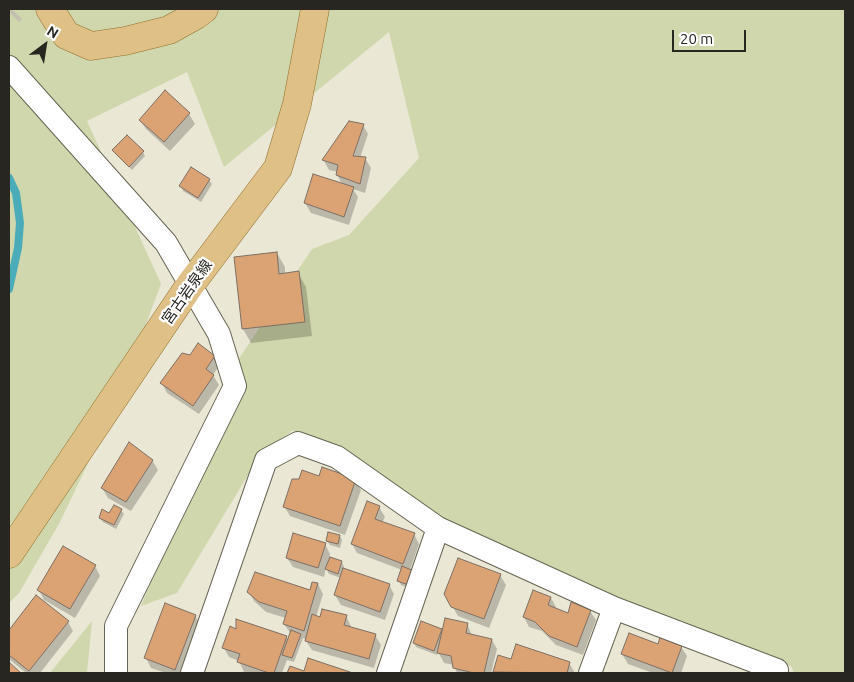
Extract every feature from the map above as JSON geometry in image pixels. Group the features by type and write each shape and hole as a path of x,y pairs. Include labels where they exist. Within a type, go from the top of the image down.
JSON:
{"main road":[{"path":"50,9 66,35 91,46 125,41 169,30 204,9"},
{"name":"宮古岩泉線","path":"9,554 190,285 278,168 297,104 315,9"}],"street":[{"path":"9,67 166,243 219,334 235,386 116,626 116,673"},
{"path":"192,673 266,460 298,443 337,457 438,528 614,608 777,670 776,673"},
{"path":"388,673 438,528"},
{"path":"590,673 614,608"}],"green space":[{"path":"9,9 845,9 845,673 794,673 791,666 674,623 583,581 488,542 424,508 293,430 260,455 177,593 141,606 236,363 312,249 349,235 419,158 389,32 224,167 187,72 87,121 161,284 115,407 60,522 19,593 9,603"},
{"path":"92,621 87,673 50,673"}],"building":[{"path":"165,90 190,113 164,142 139,120"},
{"path":"349,121 364,124 353,156 366,157 360,184 336,175 338,165 322,160"},
{"path":"127,135 144,151 129,167 112,150"},
{"path":"191,167 210,179 198,198 179,186"},
{"path":"313,174 354,187 344,217 304,203"},
{"path":"277,252 279,274 299,271 305,322 242,329 234,257"},
{"path":"198,343 215,356 206,369 214,375 193,406 160,383 182,353 190,355"},
{"path":"129,442 153,460 126,502 101,488"},
{"path":"322,467 356,479 340,526 283,507 292,479 299,479 302,470 319,476"},
{"path":"367,501 380,506 375,519 415,533 403,564 351,544"},
{"path":"114,505 122,509 114,525 99,518 102,509 109,513"},
{"path":"328,532 340,535 338,544 326,541"},
{"path":"293,533 326,543 318,568 286,558"},
{"path":"63,546 96,565 70,609 37,590"},
{"path":"330,557 342,561 338,574 325,569"},
{"path":"458,558 501,574 484,619 451,607 444,594"},
{"path":"402,566 414,571 409,585 397,581"},
{"path":"343,568 390,584 380,612 334,595"},
{"path":"255,572 310,590 312,582 318,583 304,631 283,624 287,611 259,602 247,592"},
{"path":"533,590 551,597 548,605 568,613 571,602 591,610 577,647 549,636 535,622 523,617"},
{"path":"36,595 69,621 29,671 9,655 9,630"},
{"path":"165,603 196,615 175,670 144,658"},
{"path":"322,609 347,615 344,625 376,634 369,659 305,641 312,614 320,617"},
{"path":"445,618 468,623 466,633 492,639 484,673 474,673 453,668 451,656 437,653"},
{"path":"236,619 287,636 274,673 237,662 240,654 222,648 230,626 236,629"},
{"path":"421,621 442,629 434,651 413,643"},
{"path":"291,630 301,634 292,658 282,655"},
{"path":"629,633 658,644 660,637 682,646 672,673 621,654"},
{"path":"516,644 570,662 567,673 493,672 498,655 511,659"},
{"path":"308,658 353,673 287,673 290,666 304,671"},
{"path":"9,662 21,673 9,673"}],"waterway":[{"path":"9,178 16,193 20,223 18,248 9,289"}],"tunnel":[{"path":"9,12 12,9"}]}
